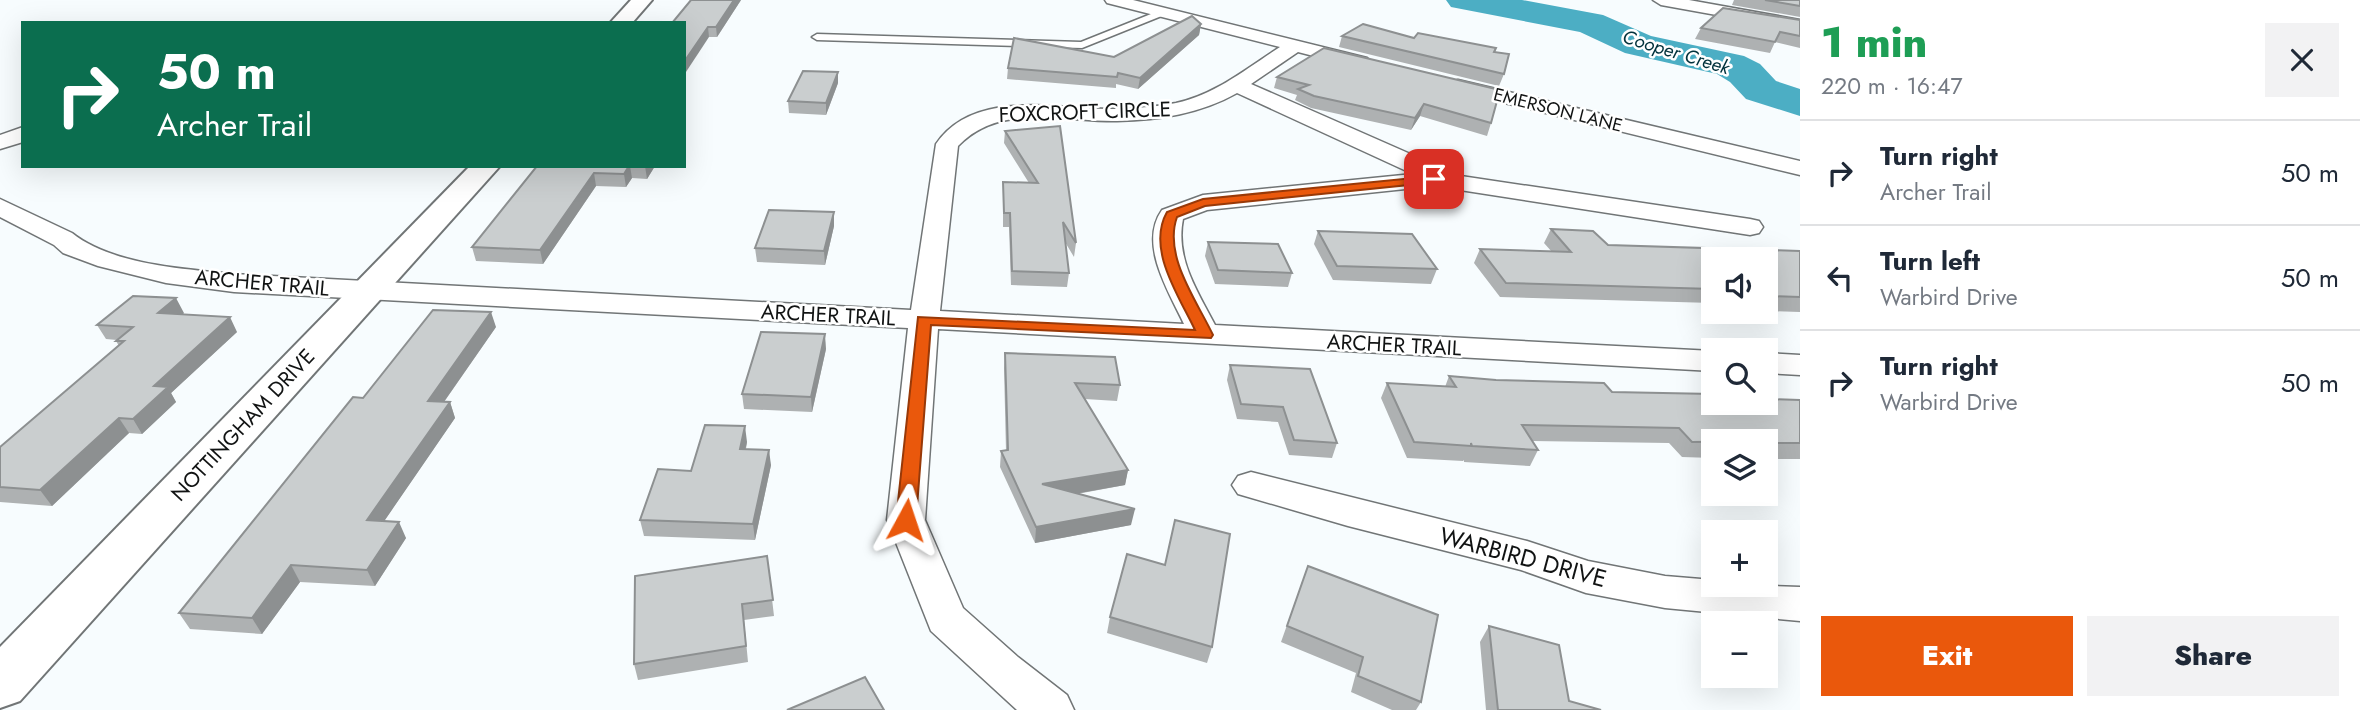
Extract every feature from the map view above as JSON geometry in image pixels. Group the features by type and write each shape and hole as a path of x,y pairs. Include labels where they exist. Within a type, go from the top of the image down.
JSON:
{"street":[{"path":"622,21 642,0"},
{"path":"1113,0 1374,65"},
{"path":"1661,0 1686,2 1800,25"},
{"name":"FOXCROFT CIRCLE","path":"1052,710 1002,671 946,619 906,520 924,320 947,144 954,133 973,121 990,115 1112,115 1185,107 1205,100 1234,84 1295,46"},
{"name":"EMERSON LANE","path":"1440,82 1800,168"},
{"path":"1234,84 1416,165 1434,179"},
{"path":"0,142 21,135"},
{"name":"NOTTINGHAM DRIVE","path":"0,684 484,168"},
{"path":"1205,335 1170,260 1166,229 1171,215 1203,203 1434,179 1750,227"},
{"name":"ARCHER TRAIL","path":"0,207 63,239 72,247 108,260 166,275 234,283 1701,359"},
{"path":"1778,364 1800,365"},
{"name":"WARBIRD DRIVE","path":"1251,485 1527,556 1586,577 1665,592 1800,604"}],"lane":[{"path":"817,37 1082,45 1161,13"}],"building":[{"path":"691,0 734,0 716,27 708,27 686,59 686,21 674,21"},
{"path":"1765,0 1800,0 1800,6"},
{"path":"1723,8 1800,20 1800,36 1780,32 1775,42 1701,28"},
{"path":"1192,16 1201,24 1140,78 1118,73 1117,77 1008,68 1014,38 1114,57"},
{"path":"1363,24 1414,38 1418,33 1496,48 1494,52 1509,54 1504,74 1342,36"},
{"path":"1324,48 1500,90 1491,123 1424,104 1415,118 1314,96 1298,89 1309,85 1277,77"},
{"path":"803,71 838,72 826,103 788,101"},
{"path":"1060,126 1076,243 1063,222 1069,273 1012,271 1010,213 1004,213 1003,182 1038,183 1005,131"},
{"path":"535,168 628,168 624,174 594,173 540,250 472,247"},
{"path":"769,210 834,212 824,251 755,248"},
{"path":"1551,229 1593,231 1608,245 1701,248 1701,289 1506,283 1480,249 1571,252"},
{"path":"1318,231 1412,234 1437,269 1337,266"},
{"path":"1208,242 1278,244 1292,273 1218,270"},
{"path":"1778,250 1800,251 1800,297 1778,296"},
{"path":"133,296 176,298 158,313 230,317 154,386 168,387 133,419 119,418 40,490 0,487 0,447 124,341 116,341 133,327 97,325"},
{"path":"433,310 491,312 428,401 450,402 367,520 399,522 367,570 291,565 252,618 179,613 353,397 363,398"},
{"path":"761,332 825,334 811,397 742,394"},
{"path":"1005,353 1115,357 1120,385 1075,383 1128,470 1042,484 1135,509 1036,527 1001,451 1008,450"},
{"path":"1230,365 1310,369 1337,443 1294,440 1283,407 1241,404"},
{"path":"1449,376 1604,383 1612,392 1701,394 1701,415 1778,415 1778,399 1800,400 1800,443 1778,443 1778,429 1701,429 1701,442 1692,442 1679,428 1522,425 1538,450 1472,446 1471,443 1471,446 1414,442 1387,383 1456,387"},
{"path":"705,425 745,426 740,449 769,450 753,524 640,520 658,469 691,471"},
{"path":"1175,520 1230,534 1212,647 1110,617 1127,554 1165,565"},
{"path":"767,556 773,600 742,604 746,646 634,664 635,576"},
{"path":"1308,566 1438,615 1421,702 1358,676 1363,657 1287,626"},
{"path":"1489,626 1559,645 1569,701 1601,710 1498,710"},
{"path":"865,677 884,710 787,710"}],"waterway":[{"name":"Cooper Creek","path":"1463,0 1590,23 1639,45 1730,65 1745,73 1761,90 1800,103"}],"route":[{"path":"906,520 924,320 1205,335 1170,260 1166,229 1171,215 1203,203 1434,179"}]}
